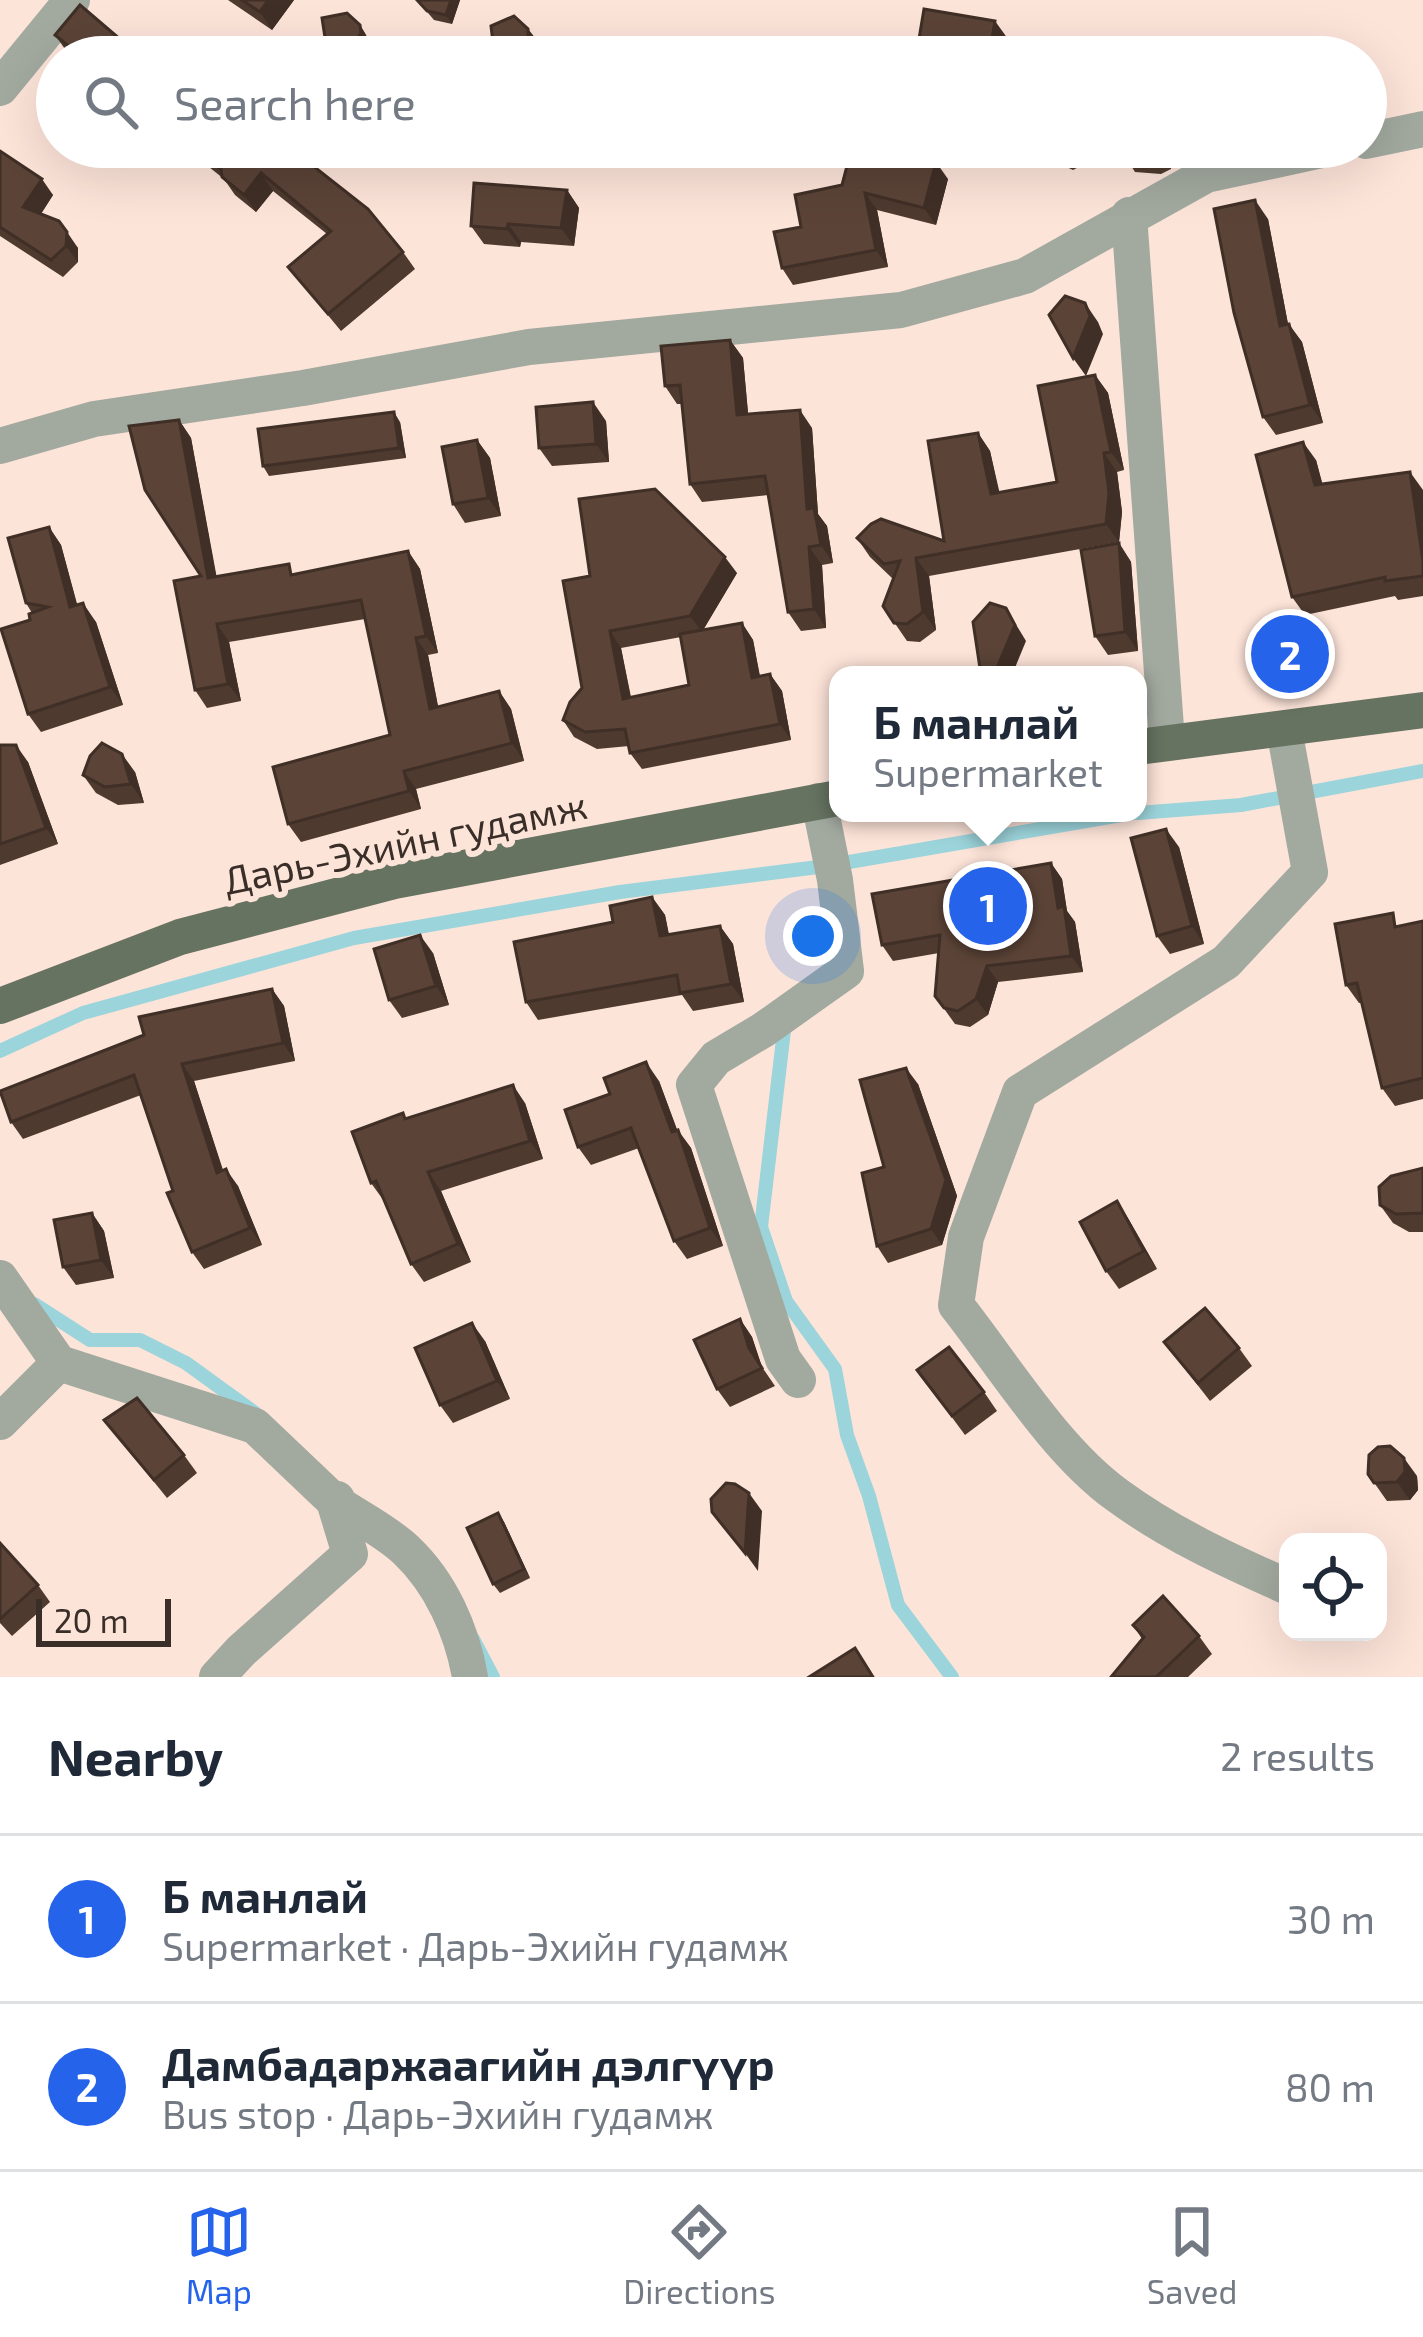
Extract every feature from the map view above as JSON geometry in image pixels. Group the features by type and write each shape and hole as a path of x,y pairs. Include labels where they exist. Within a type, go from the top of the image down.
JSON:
{"main road":[{"path":"1153,745 1423,710"},
{"name":"Дарь-Эхийн гудамж","path":"0,1006 181,937 394,881 829,799"}],"street":[{"path":"43,36 72,0"},
{"path":"0,88 36,44"},
{"path":"1387,136 1423,128"},
{"path":"0,446 94,418 303,388 529,347 901,310 1025,276 1206,175 1238,168"},
{"path":"1130,215 1153,745"},
{"path":"1279,1583 1210,1553 1115,1494 1063,1443 956,1305 966,1237 1020,1092 1226,962 1310,872 1284,729"},
{"path":"798,1380 783,1359 694,1085 716,1058 846,971 830,822"},
{"path":"0,1277 59,1363 255,1426 406,1550 439,1593 463,1637 470,1677"},
{"path":"0,1422 59,1363"},
{"path":"217,1677 350,1554 341,1496"}],"building":[{"path":"242,0 268,0 260,12"},
{"path":"417,0 451,0 446,15 427,11"},
{"path":"80,5 116,36 56,36"},
{"path":"924,9 995,21 992,36 920,36"},
{"path":"347,13 360,25 361,33 325,36 322,18"},
{"path":"514,16 528,29 528,36 492,36 491,26"},
{"path":"0,151 42,179 23,207 59,221 67,232 66,246 51,260 0,227"},
{"path":"316,168 368,209 403,252 328,314 288,267 331,231 261,173 244,195 222,177 221,169"},
{"path":"846,168 934,168 924,208 865,193 876,250 782,268 774,232 801,227 795,195 842,185"},
{"path":"474,183 567,190 561,228 471,226"},
{"path":"1255,200 1280,326 1289,324 1310,405 1263,417 1234,313 1214,209"},
{"path":"1065,296 1085,303 1090,316 1073,358 1049,315"},
{"path":"730,340 737,415 800,410 807,509 814,508 821,545 809,547 814,609 788,612 765,476 690,484 680,385 665,386 661,346"},
{"path":"1095,375 1111,452 1104,453 1109,493 1106,524 916,558 923,612 907,624 894,623 883,606 900,561 884,564 857,538 881,519 944,541 928,441 978,433 991,494 1057,482 1038,386"},
{"path":"593,402 596,444 539,448 536,407"},
{"path":"394,412 399,448 263,466 258,429"},
{"path":"179,420 208,578 289,564 291,575 408,551 426,636 416,638 430,709 499,691 512,743 404,771 409,791 288,824 273,767 390,735 361,600 217,624 228,684 195,690 174,581 201,576 145,490 129,426"},
{"path":"477,440 488,498 453,504 442,447"},
{"path":"1303,442 1315,485 1410,472 1423,576 1385,581 1385,577 1292,597 1256,455"},
{"path":"655,489 725,557 690,616 610,631 623,699 689,685 680,634 742,623 752,678 770,674 780,724 630,753 625,729 585,732 563,720 582,688 563,581 590,576 579,499"},
{"path":"49,527 70,607 83,603 110,687 28,714 1,629 30,620 29,614 48,607 26,603 8,538"},
{"path":"1119,543 1125,632 1095,636 1081,550"},
{"path":"990,603 1006,608 1015,625 998,666 980,666 973,622"},
{"path":"102,743 122,754 131,784 105,787 83,775 90,756"},
{"path":"0,745 16,745 46,828 0,844"},
{"path":"1166,829 1192,926 1157,936 1131,838"},
{"path":"1051,863 1058,908 1064,906 1071,956 987,966 976,999 958,1011 944,1008 935,996 940,935 882,945 872,894"},
{"path":"652,897 660,936 720,926 731,984 680,993 677,975 526,1002 514,942 613,922 610,906"},
{"path":"1393,913 1395,927 1423,921 1423,1078 1382,1088 1357,983 1346,985 1335,924"},
{"path":"420,935 436,986 389,1000 374,949"},
{"path":"272,989 283,1043 182,1064 217,1173 226,1169 250,1228 192,1252 167,1193 173,1191 134,1075 11,1122 0,1091 144,1035 139,1017"},
{"path":"646,1062 672,1132 678,1130 710,1228 674,1241 631,1128 578,1147 565,1110 610,1094 604,1078"},
{"path":"906,1068 946,1180 931,1229 877,1246 862,1173 884,1167 860,1080"},
{"path":"513,1085 530,1141 428,1172 458,1244 411,1264 352,1132 403,1113 405,1119"},
{"path":"1423,1168 1423,1213 1396,1214 1380,1205 1379,1187 1391,1176"},
{"path":"1117,1201 1144,1251 1106,1271 1080,1222"},
{"path":"92,1213 101,1260 63,1267 54,1220"},
{"path":"1205,1308 1239,1348 1198,1383 1164,1342"},
{"path":"740,1319 749,1348 762,1368 717,1389 694,1340"},
{"path":"472,1323 497,1381 440,1405 415,1348"},
{"path":"949,1347 984,1392 952,1416 917,1370"},
{"path":"137,1398 184,1455 154,1480 104,1420"},
{"path":"1390,1446 1404,1458 1405,1472 1397,1482 1374,1483 1368,1474 1369,1455 1378,1447"},
{"path":"726,1483 749,1493 745,1553 712,1512 711,1499"},
{"path":"498,1513 524,1569 493,1584 467,1528"},
{"path":"0,1543 38,1585 0,1619"},
{"path":"1163,1596 1199,1636 1156,1677 1111,1677 1144,1637 1133,1625"},
{"path":"855,1648 873,1677 809,1677"}],"waterway":[{"path":"1147,812 1241,805 1423,771"},
{"path":"0,1051 83,1013 354,938 1081,822"},
{"path":"785,1022 761,1227 786,1301 835,1369 847,1435 898,1605 952,1677"},
{"path":"34,1304 90,1340 140,1340 186,1363 255,1413"},
{"path":"473,1639 493,1677"}],"place":[{"name":"Дамбадаржаагийн дэлгүүр","path":"1290,654"},
{"name":"Б манлай","path":"988,906"}]}
